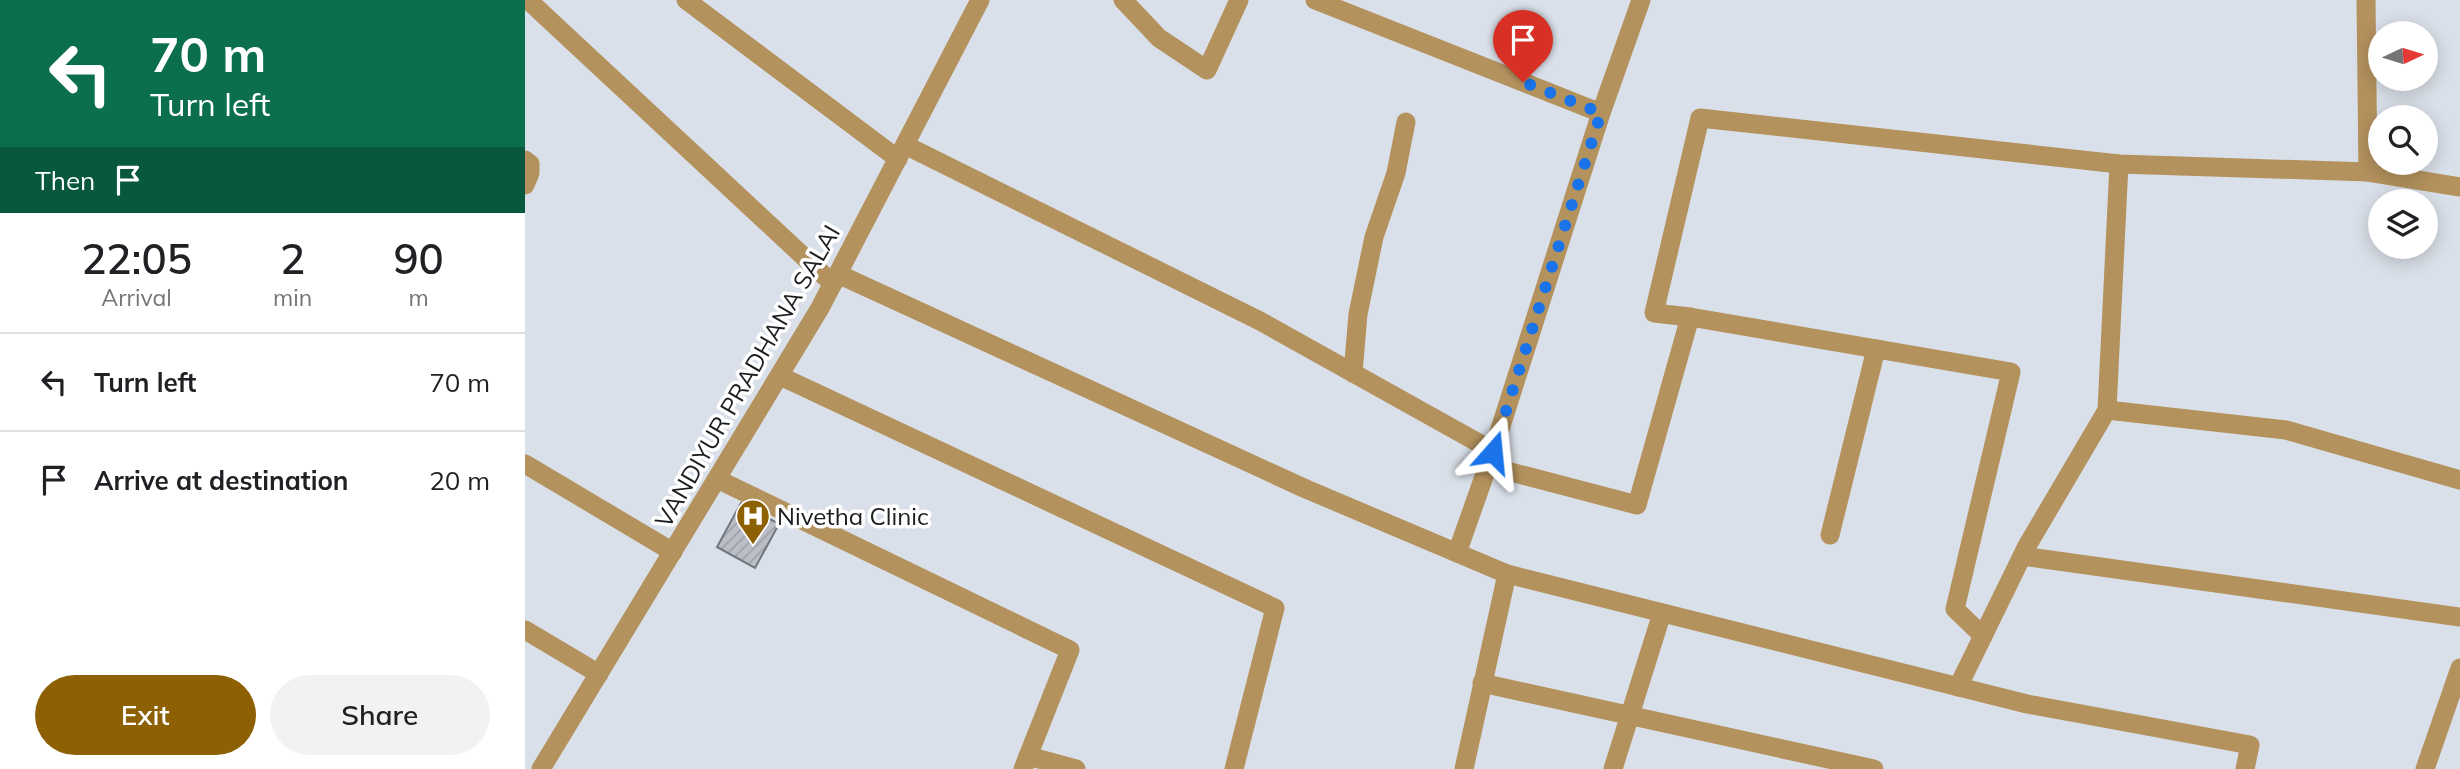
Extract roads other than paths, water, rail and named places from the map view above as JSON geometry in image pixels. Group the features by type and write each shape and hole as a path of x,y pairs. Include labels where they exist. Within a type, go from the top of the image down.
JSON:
{"street":[{"path":"529,0 836,279 1306,489 1507,574 2027,704 2250,745 2245,769"},
{"path":"686,0 902,152 1260,321 1353,373 1490,459 1637,505 1690,317"},
{"name":"VANDIYUR PRADHANA SALAI","path":"541,769 836,279 980,0"},
{"path":"1123,0 1159,38 1207,70 1239,0"},
{"path":"1315,0 1601,113"},
{"path":"1457,553 1490,459 1601,113 1641,0"},
{"path":"1983,636 1955,609 2011,372 1654,313 1700,118 2119,164 2368,172 2366,0"},
{"path":"1353,373 1358,314 1374,237 1397,173 1406,122"},
{"path":"525,160 530,164 530,173 525,185"},
{"path":"1958,687 2022,556 2107,410 2119,164"},
{"path":"2386,175 2460,187"},
{"path":"1830,535 1876,349"},
{"path":"780,376 1275,608 1234,769"},
{"path":"2107,410 2286,430 2460,480"},
{"path":"525,464 673,552"},
{"path":"717,479 1070,650 1026,763 1076,769"},
{"path":"2022,556 2460,618"},
{"path":"1464,769 1507,574"},
{"path":"1613,769 1662,613"},
{"path":"525,630 599,674"},
{"path":"2425,769 2460,668"},
{"path":"1482,683 1874,769"}],"place":[{"name":"Nivetha Clinic","path":"753,546"}]}
